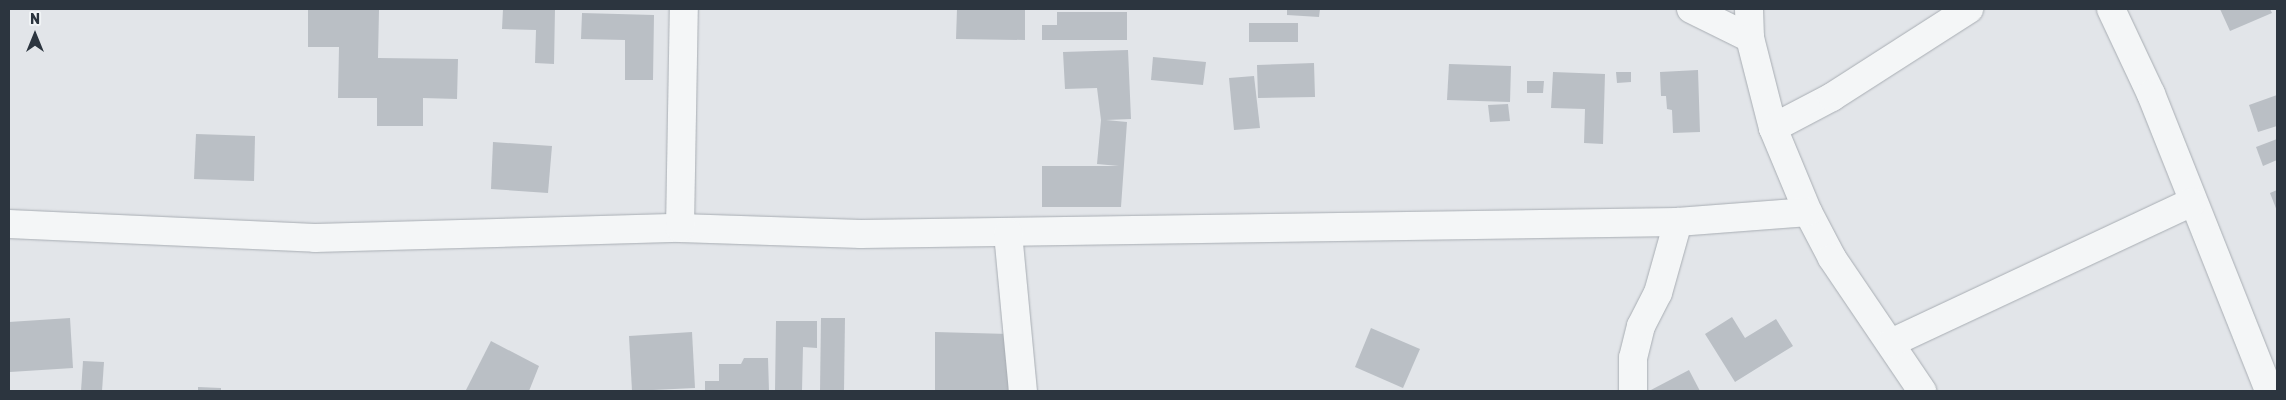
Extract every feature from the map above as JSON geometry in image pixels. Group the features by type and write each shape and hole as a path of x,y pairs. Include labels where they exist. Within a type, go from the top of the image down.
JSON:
{"street":[{"path":"680,228 684,9"},
{"path":"1691,9 1750,38"},
{"path":"1749,9 1750,38 1773,128 1808,212 1832,258 1922,391"},
{"path":"1773,128 1832,97 1969,9"},
{"path":"2111,9 2151,94 2192,202 2269,391"},
{"path":"1891,343 2192,202"},
{"path":"9,224 315,238 680,228 861,234 1678,222 1808,212"},
{"path":"1633,391 1633,358 1641,326 1658,293 1678,222"},
{"path":"1008,233 1023,391"}],"building":[{"path":"308,9 379,10 378,58 458,59 457,99 423,98 423,126 377,126 377,98 338,98 339,47 308,47"},
{"path":"503,9 555,9 554,64 535,63 536,30 502,29"},
{"path":"957,9 1025,9 1025,40 956,39"},
{"path":"1287,9 1320,9 1319,17 1287,15"},
{"path":"2220,9 2270,9 2272,13 2230,31"},
{"path":"1057,12 1127,12 1127,40 1042,40 1042,25 1057,25"},
{"path":"582,13 654,15 653,80 625,80 625,40 581,39"},
{"path":"1249,23 1298,23 1298,42 1249,42"},
{"path":"1128,50 1131,119 1106,120 1127,122 1121,207 1042,207 1042,166 1119,166 1097,164 1101,120 1097,88 1065,89 1063,52"},
{"path":"1153,57 1206,62 1203,85 1151,80"},
{"path":"1314,63 1315,97 1258,98 1257,65"},
{"path":"1449,64 1511,66 1510,102 1447,100"},
{"path":"1698,70 1700,132 1673,133 1672,110 1667,109 1666,96 1661,96 1660,72"},
{"path":"1553,72 1605,74 1603,144 1584,143 1585,109 1551,108"},
{"path":"1616,72 1631,72 1631,82 1617,83"},
{"path":"1254,76 1260,128 1234,130 1229,78"},
{"path":"1527,81 1544,81 1543,93 1527,93"},
{"path":"2277,95 2277,126 2258,132 2249,105"},
{"path":"1508,104 1510,121 1490,122 1488,105"},
{"path":"196,134 255,136 254,181 194,179"},
{"path":"2277,139 2277,160 2263,166 2256,147"},
{"path":"493,142 552,146 548,193 491,189"},
{"path":"2277,190 2277,211 2270,193"},
{"path":"1732,317 1745,338 1776,319 1793,346 1735,382 1705,334"},
{"path":"70,318 73,368 10,372 9,322"},
{"path":"821,318 845,318 844,391 820,391"},
{"path":"776,321 817,321 817,348 803,347 802,391 775,391"},
{"path":"1371,328 1420,349 1403,388 1355,367"},
{"path":"692,332 695,388 632,391 629,336"},
{"path":"935,332 1009,334 1008,391 935,391"},
{"path":"491,341 539,366 529,391 466,390"},
{"path":"744,358 768,358 769,391 705,391 705,381 719,381 719,364 741,364"},
{"path":"83,361 104,362 102,391 81,391"},
{"path":"1689,370 1700,391 1649,391"},
{"path":"198,387 221,388 221,391 198,391"}]}
